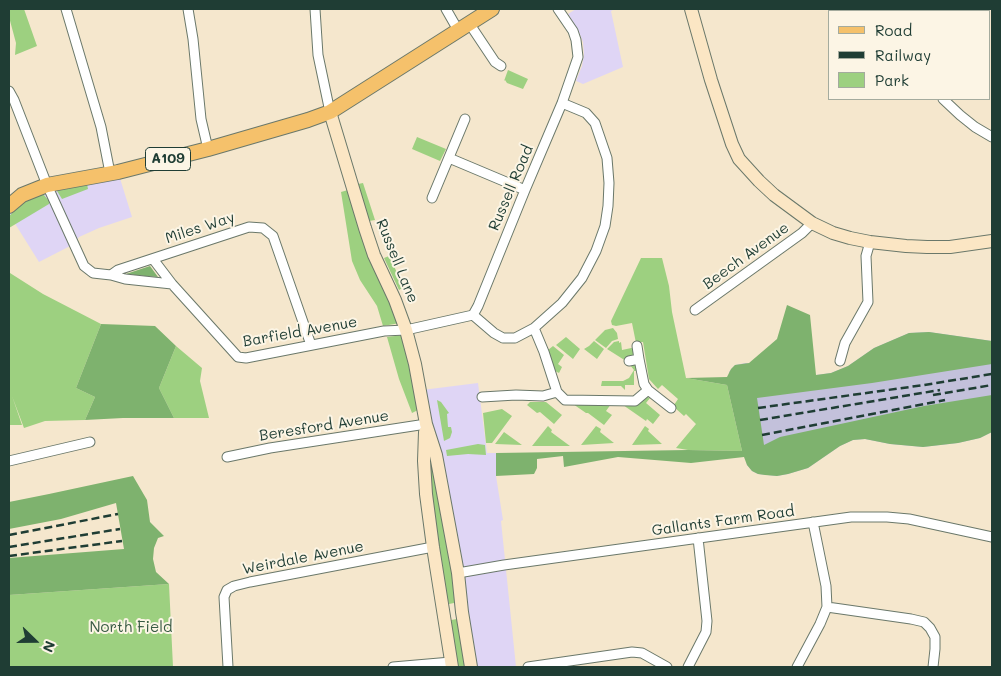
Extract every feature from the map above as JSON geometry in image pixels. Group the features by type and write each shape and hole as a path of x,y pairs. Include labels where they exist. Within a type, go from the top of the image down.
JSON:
{"main road":[{"name":"A109","path":"9,206 22,195 47,185 118,172 208,149 330,112 492,9"},
{"path":"691,9 732,144 739,159 774,195 812,223 833,233 850,238 906,246 950,247 992,241"},
{"name":"Russell Lane","path":"330,112 371,246 406,330 415,364 426,424 436,455 458,573 471,667"},
{"name":"Russell Lane","path":"426,424 425,486 451,665"},
{"path":"444,615 462,612"}],"street":[{"path":"66,9 101,127 110,173"},
{"path":"188,9 201,119 208,149"},
{"path":"315,9 318,55 330,112"},
{"path":"446,9 494,62 500,66"},
{"name":"Russell Road","path":"473,315 562,103 578,57 578,49 573,31 558,9"},
{"path":"9,91 47,185 84,266 92,274 172,284"},
{"path":"944,100 975,127 992,137"},
{"path":"406,330 473,315 494,333 503,338 515,338 534,328 562,303 582,278 596,251 605,226 609,183 607,158 595,123 586,113 562,103"},
{"path":"432,198 466,119"},
{"path":"449,158 525,190"},
{"name":"Beech Avenue","path":"695,310 802,233 812,223"},
{"name":"Miles Way","path":"111,275 118,270 249,227 263,228 273,236 311,345"},
{"path":"840,361 845,343 868,302 866,256 870,242"},
{"path":"153,258 172,284"},
{"name":"Barfield Avenue","path":"172,284 238,357 246,358 384,332 406,330"},
{"path":"534,328 557,392 565,400 635,401 648,390"},
{"path":"854,328 865,328"},
{"path":"848,337 856,343"},
{"path":"637,346 644,384 648,390 671,408"},
{"path":"629,361 639,359"},
{"path":"482,398 516,395 543,396 557,392"},
{"name":"Beresford Avenue","path":"227,457 270,448 426,424"},
{"path":"9,461 90,442"},
{"name":"Gallants Farm Road","path":"458,573 851,517 887,516 909,519 992,537"},
{"path":"797,667 827,607 826,586 813,522"},
{"path":"688,667 706,632 707,621 698,538"},
{"name":"Weirdale Avenue","path":"228,667 224,596 227,590 250,582 433,548"},
{"path":"827,607 924,622 936,637 933,667"},
{"path":"528,667 632,652 642,653 667,667"},
{"path":"393,667 451,665"}],"shaded area":[{"path":"576,9 615,9 611,11 623,67 583,84 576,81 582,66 583,42 568,14"},
{"path":"118,172 132,217 79,237 74,244 39,262 9,214 9,206 22,195"},
{"path":"929,332 992,341 992,432 980,438 958,443 923,447 890,444 865,439 853,440 840,446 808,468 777,476 758,474 747,465 729,372 735,365 746,363 816,375 831,373 848,366 874,348 909,333"},
{"path":"478,383 487,453 496,453 496,476 503,520 501,521 516,667 473,667 422,390"}],"green space":[{"path":"9,9 24,9 37,46 15,55 16,43 9,17"},
{"path":"508,70 528,79 523,89 504,81"},
{"path":"417,137 446,149 440,161 412,149"},
{"path":"363,183 375,220 369,221 358,184"},
{"path":"87,184 88,189 62,199 57,191 60,189"},
{"path":"348,190 400,323 383,326 377,306 360,280 352,261 341,192"},
{"path":"39,194 44,195 49,204 9,228 9,216 24,202"},
{"path":"389,256 404,287 399,290 384,258"},
{"path":"641,258 662,258 686,378 727,385 742,451 676,448 696,424 686,414 684,416 674,407 678,399 662,385 658,389 649,379 643,342 636,343 632,323 616,326 612,325 611,321"},
{"path":"150,266 158,277 126,274"},
{"path":"9,273 43,294 101,324 76,388 95,397 85,420 45,421 24,428 12,396 22,425 9,425"},
{"path":"787,305 810,315 816,375 831,373 848,366 874,348 909,333 929,332 992,341 992,364 872,383 757,398 764,445 780,437 924,406 992,395 992,432 980,438 958,443 923,447 890,444 865,439 853,440 840,446 808,468 777,476 758,474 752,471 744,457 691,463 618,457 564,467 563,456 537,459 537,468 534,474 496,476 496,453 742,451 727,385 686,378 727,377 735,365 749,363 777,339"},
{"path":"101,324 155,326 176,346 159,388 174,418 85,420 95,397 76,388"},
{"path":"613,328 617,333 618,339 612,341 606,348 595,340 605,330"},
{"path":"403,335 418,410 412,413 399,379 387,337"},
{"path":"566,337 580,349 573,359 556,345"},
{"path":"594,341 604,349 597,359 584,349"},
{"path":"619,341 619,343 621,342 622,350 636,347 638,355 625,357 626,361 607,349 614,342"},
{"path":"176,346 202,368 200,381 209,418 174,418 159,388"},
{"path":"553,346 564,355 558,364 562,367 559,373 555,371 548,350"},
{"path":"630,365 634,365 639,371 634,371 634,385 625,385 625,390 621,386 601,386 602,381 623,381 629,378 634,370"},
{"path":"647,397 650,398 646,403 660,415 653,424 623,405 636,405"},
{"path":"437,400 441,402 449,413 447,414 448,427 451,427 452,432 450,438 444,441"},
{"path":"530,402 546,402 562,415 554,424 540,412 537,413 527,405"},
{"path":"573,404 611,404 606,411 612,415 604,425"},
{"path":"502,409 512,416 492,443 486,443 483,413"},
{"path":"548,426 552,430 551,432 570,446 532,446"},
{"path":"596,426 601,429 600,432 614,443 581,445"},
{"path":"645,426 649,429 648,431 662,444 632,445"},
{"path":"504,432 522,445 495,444"},
{"path":"478,444 485,445 486,455 447,456 446,450"},
{"path":"436,461 459,602 449,604 430,485 429,462"},
{"path":"133,476 147,500 150,522 164,536 158,538 154,548 153,559 156,572 169,584 9,595 9,558 124,549 116,503 61,519 9,529 9,502"},
{"name":"North Field","path":"169,584 173,667 9,667 9,595"},
{"path":"463,618 470,667 458,667 451,620"}],"railway":[{"path":"758,408 992,374"},
{"path":"933,395 992,385"},
{"path":"760,420 940,390"},
{"path":"762,435 945,400"},
{"path":"9,535 118,514"},
{"path":"9,547 120,529"},
{"path":"9,556 122,541"}]}
